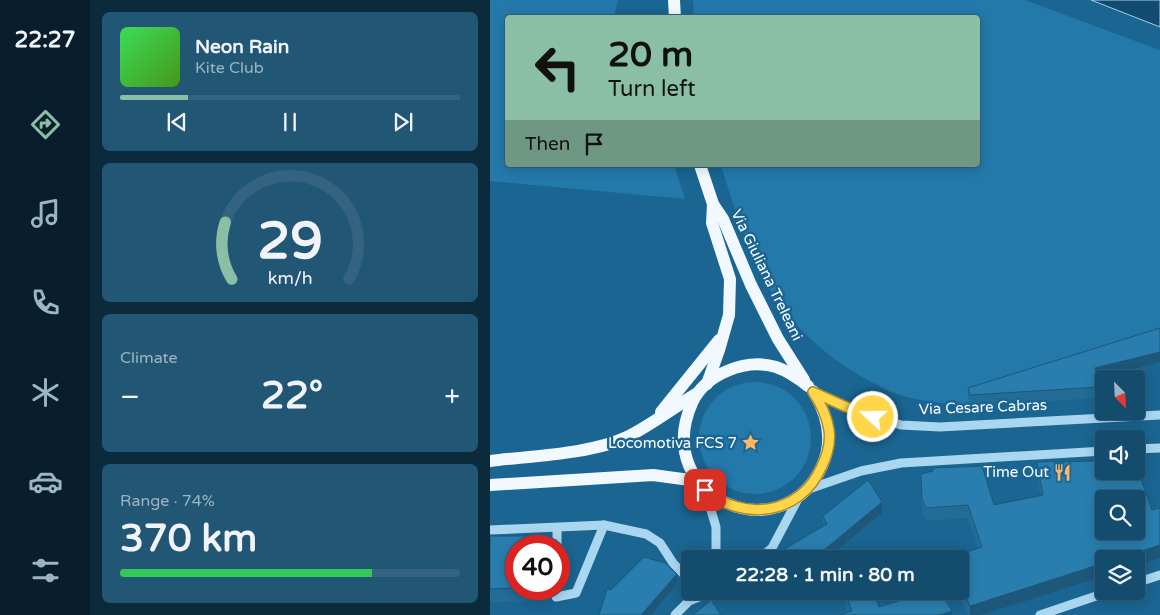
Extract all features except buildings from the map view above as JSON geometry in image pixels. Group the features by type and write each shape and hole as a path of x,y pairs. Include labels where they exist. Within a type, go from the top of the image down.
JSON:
{"main road":[{"path":"674,0 675,15"},
{"name":"Via Giuliana Treleani","path":"701,167 713,204 723,219 751,285 778,339 811,389"},
{"name":"Via Giuliana Treleani","path":"702,388 719,350 729,316 730,279 712,223 713,204"},
{"name":"Via Giuliana Treleani","path":"654,420 724,334"},
{"path":"490,461 578,450 608,444 626,437 654,420 725,371 746,365 776,367 790,372 811,389 822,406 829,430 827,455 817,477 803,493 780,506 757,510 734,507 714,497 701,486 687,462 683,441 685,420 693,400 702,388"},
{"path":"490,485 653,476 701,486"}],"street":[{"name":"Via Cesare Cabras","path":"811,389 844,406 901,425 950,427 1160,414"},
{"path":"1145,449 1160,448"},
{"path":"770,550 803,493 862,471 901,463 1095,452"},
{"path":"701,486 716,527 716,550"},
{"path":"570,594 576,593 604,526"},
{"path":"490,530 604,526 646,534 660,543 681,571"},
{"path":"557,528 557,535"},
{"path":"1145,580 1160,575"},
{"path":"1040,615 1095,596"},
{"path":"676,615 689,601"}],"shaded area":[{"path":"490,0 618,0 614,15 505,15 505,167 675,167 685,199 490,181"},
{"path":"693,0 1025,0 1160,50 1160,339 985,394 988,405 939,403 914,399 891,392 847,368 815,343 795,324 775,298 747,242 722,167 980,167 980,15 694,15"},
{"path":"1091,0 1160,0 1160,27"},
{"path":"755,382 776,386 795,398 807,417 811,438 807,459 795,478 776,490 755,494 734,490 715,478 703,459 699,438 703,417 715,398 734,386"}],"place":[{"name":"Locomotiva FCS 7","path":"751,443"},
{"name":"Time Out","path":"1063,472"}],"route":[{"path":"705,490 734,507 757,510 780,506 800,496 817,477 827,455 829,442 829,430 822,406 813,392 873,417"}]}
